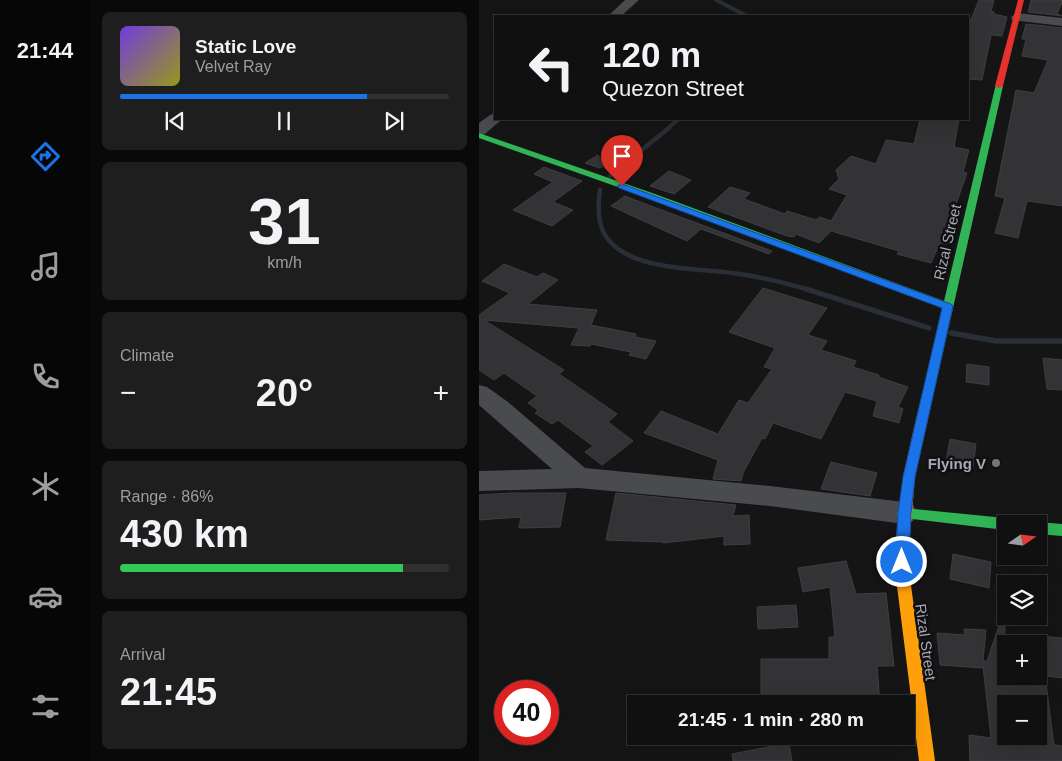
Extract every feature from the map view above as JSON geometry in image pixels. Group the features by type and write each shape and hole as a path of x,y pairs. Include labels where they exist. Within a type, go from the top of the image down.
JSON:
{"street":[{"path":"615,15 633,0"},
{"name":"Rizal Street","path":"927,761 903,578 904,513 909,477 948,306 1021,0"},
{"path":"1017,17 1062,22"},
{"path":"479,131 494,119"},
{"path":"479,135 948,306"},
{"path":"479,393 500,408 579,478"},
{"path":"479,481 579,478 761,495 997,523"},
{"path":"1047,529 1062,530"}],"building":[{"path":"979,0 994,0 991,11 994,14 1007,17 1002,36 991,35 982,80 969,79 969,25"},
{"path":"1031,0 1063,0 1057,14 1063,16 1028,12"},
{"path":"1026,24 1063,28 1063,206 1027,201 1018,238 995,233 1005,198 995,196 1016,90 1034,93 1048,60 1022,56 1026,39 1022,39"},
{"path":"920,120 959,120 954,147 969,150 963,172 967,173 955,207 959,208 952,234 947,244 940,243 931,263 897,254 899,251 831,231 819,243 796,234 794,237 787,236 708,207 730,187 750,193 744,199 785,214 787,211 816,220 820,217 831,221 847,195 829,189 839,179 836,170 851,156 876,164 886,140 914,144"},
{"path":"598,155 605,165 600,168 585,163"},
{"path":"544,167 582,181 553,202 573,210 552,226 513,210 553,182 534,174"},
{"path":"669,171 691,180 674,194 650,186"},
{"path":"625,196 772,251 769,254 701,229 687,241 611,206"},
{"path":"504,264 537,277 543,273 558,280 528,304 597,310 591,325 636,334 635,337 656,341 646,359 629,355 631,352 591,344 590,346 571,345 579,328 484,320 564,370 559,374 617,414 608,422 633,441 602,465 585,452 593,446 558,420 552,424 535,413 538,410 528,403 537,396 504,373 494,380 479,370 479,315 510,293 482,281"},
{"path":"763,288 827,308 808,335 827,341 821,350 856,361 853,367 908,387 898,407 903,409 899,423 873,416 877,401 845,392 821,439 773,423 765,439 762,438 743,473 741,481 713,479 718,460 644,433 661,411 718,434 739,400 748,403 772,369 764,367 775,348 729,332"},
{"path":"1043,358 1063,360 1063,390 1047,389"},
{"path":"967,364 989,367 989,385 966,382"},
{"path":"950,439 976,444 973,468 946,462"},
{"path":"831,462 877,473 870,496 821,489"},
{"path":"566,493 560,527 519,528 521,517 479,520 479,495"},
{"path":"616,493 736,505 733,516 749,515 750,544 724,545 724,536 663,543 606,540"},
{"path":"953,554 991,562 989,588 950,579"},
{"path":"846,561 856,594 886,593 894,666 877,666 879,695 761,695 761,659 829,659 829,637 835,637 830,587 803,592 798,568"},
{"path":"796,605 798,627 758,629 757,607"},
{"path":"999,625 1005,625 1005,635 997,635 997,685 1046,685 1054,745 1063,746 1063,761 970,761 969,735 991,738 983,666 983,668 940,665 937,633 965,635 964,629 986,630 983,661 987,661"},
{"path":"1047,637 1063,638 1063,678 1047,676"},
{"path":"779,745 789,745 792,761 733,761 732,754"}],"waterway":[{"path":"716,0 745,15"},
{"path":"668,128 678,120"},
{"path":"610,176 670,127"},
{"path":"600,190 599,213 602,230 615,247 629,255 645,262 663,266 752,276 810,290"},
{"path":"806,289 929,328"},
{"path":"951,333 996,341 1063,341"}],"traffic: fast":[{"path":"922,419 999,86"},
{"path":"479,135 652,196 948,306"},
{"path":"904,513 997,523"},
{"path":"1047,529 1063,530"}],"traffic: slow":[{"path":"922,419 909,477 902,547 903,578 927,761"}],"traffic: jam":[{"path":"999,86 1021,0"}],"place":[{"name":"Flying V","path":"996,463"}],"route":[{"path":"622,186 948,306 909,477 904,513 902,562"}]}
